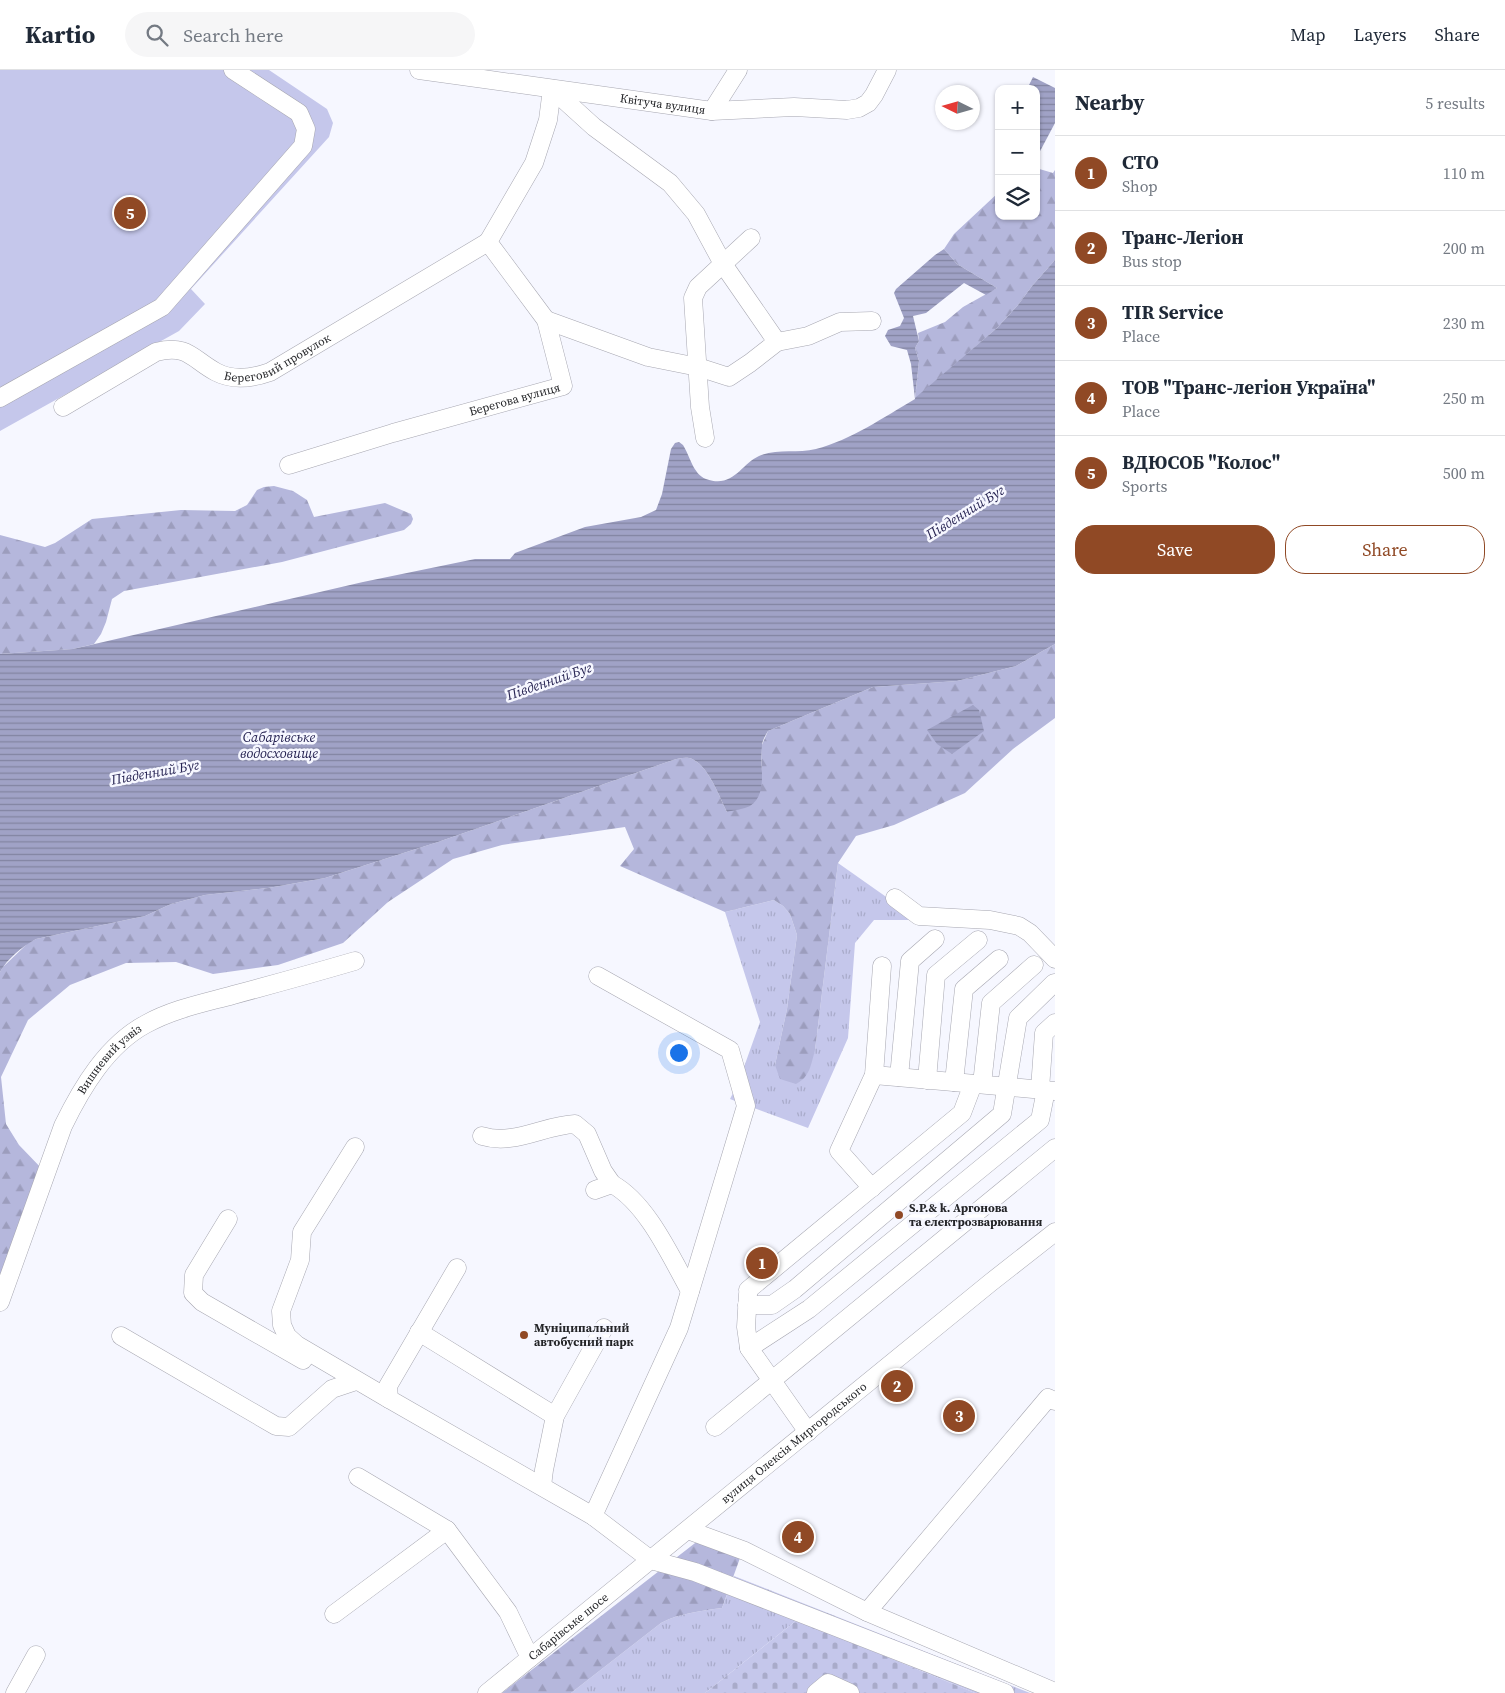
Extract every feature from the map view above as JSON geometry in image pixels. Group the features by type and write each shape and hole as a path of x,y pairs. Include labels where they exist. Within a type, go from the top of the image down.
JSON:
{"street":[{"path":"0,398 162,307 302,146 306,129 299,113 233,70"},
{"name":"Квітуча вулиця","path":"419,70 712,111 794,106 847,110 859,108 868,103 874,95 886,70"},
{"path":"712,111 738,70"},
{"path":"488,242 534,163 548,120 552,89"},
{"path":"552,89 594,127 670,183 696,214 723,264 776,342"},
{"path":"705,438 700,407 693,298 698,288 751,238"},
{"name":"Берегова вулиця","path":"289,466 393,433 563,386 546,320 488,242"},
{"name":"Береговий провулок","path":"64,407 156,352 164,350 183,351 192,354 217,373 229,376 250,378 270,372 488,242"},
{"path":"546,320 648,357 698,367 729,377 776,342 808,336 840,322 872,321"},
{"path":"895,898 919,916 990,920 1019,926 1030,933 1055,960"},
{"path":"899,1077 910,961 935,939"},
{"path":"927,1080 936,975 978,940"},
{"path":"954,1082 964,988 999,960"},
{"name":"Вишневий узвіз","path":"0,1302 63,1126 74,1103 88,1082 118,1045 146,1024 163,1016 354,961"},
{"path":"808,1432 749,1348 746,1327 748,1292 962,1113 977,1084 991,1003 1034,965"},
{"path":"872,1188 839,1151 874,1075 882,966"},
{"path":"593,1516 679,1328 746,1106 730,1050 598,976"},
{"path":"748,1292 772,1305 795,1289 1002,1114 1018,1018 1054,983"},
{"path":"749,1348 808,1309 1040,1120 1047,1090 1044,1033 1055,1023"},
{"path":"874,1075 1047,1090"},
{"path":"482,1136 514,1138 575,1124 588,1134 603,1172 612,1184 624,1190 653,1225 690,1291"},
{"path":"355,1147 302,1232 300,1260 281,1311 282,1325 296,1345 593,1516 651,1560 695,1572 969,1687 1004,1693"},
{"path":"715,1426 1055,1148"},
{"path":"595,1190 612,1184"},
{"path":"228,1219 194,1275 194,1293 202,1302 326,1373 356,1381"},
{"name":"вулиця Олексія Миргородського","path":"651,1560 1055,1232"},
{"path":"389,1399 388,1386 457,1268"},
{"path":"542,1486 555,1416 604,1328"},
{"path":"419,1332 555,1416"},
{"path":"121,1336 276,1426 289,1427 332,1389 356,1381"},
{"path":"868,1612 1048,1398 1055,1400"},
{"path":"358,1477 447,1530 508,1612 530,1658"},
{"path":"334,1614 447,1530"},
{"path":"688,1530 745,1551 868,1612 1055,1692"},
{"name":"Сабарівське шосе","path":"486,1693 651,1560"},
{"path":"16,1693 36,1655"},
{"path":"816,1693 828,1683 850,1693"}],"green space":[{"path":"0,70 269,70 327,109 333,123 329,137 191,289 205,304 179,331 0,431"},
{"path":"1040,169 1053,173 1055,170 1055,260 997,328 915,399 919,361 915,348 919,341 918,333 945,322 963,307 997,288 957,264 944,249 954,234 995,196 995,220 1040,220"},
{"path":"274,486 293,491 307,500 314,517 385,503 411,514 413,519 411,524 404,530 282,562 124,591 112,599 106,622 94,644 73,649 0,654 0,535 45,547 55,543 92,519 181,510 235,511 247,505 257,490"},
{"path":"1055,644 1055,718 1013,749 965,793 894,825 856,836 838,863 815,1050 809,1070 801,1081 796,1084 780,1079 775,1065 787,1009 797,935 790,914 783,906 774,900 725,912 620,866 634,849 625,827 502,845 453,859 388,902 343,943 278,965 213,974 176,962 126,963 70,985 28,1020 1,1077 6,1124 19,1145 46,1173 0,1302 0,972 27,944 36,939 145,916 171,904 205,895 268,888 325,878 438,842 681,758 689,758 695,761 707,773 727,812 762,770 761,747 768,731 873,687 957,681 1016,666"},
{"path":"838,863 919,920 874,920 855,943 848,1038 808,1128 730,1099 739,1081 760,1022 725,912 774,900 790,914 797,935 787,1009 775,1065 815,1050"},
{"path":"699,1540 740,1558 722,1608 698,1611 661,1623 571,1693 502,1693"},
{"path":"734,1576 1030,1693 975,1693 797,1620 705,1693 571,1693 661,1623 698,1611 722,1608"},
{"path":"797,1620 975,1693 705,1693"}],"water":[{"path":"1033,77 1055,88 1055,123 1040,151 1040,85 1029,85"},
{"name":"Сабарівське водосховище","path":"944,249 957,264 997,288 986,295 964,283 926,313 913,316 919,341 915,348 919,361 915,398 997,328 1055,260 1055,644 1016,666 957,681 873,687 768,731 762,744 762,778 759,794 756,801 745,808 727,812 712,780 701,766 689,758 673,760 438,842 325,878 268,888 205,895 171,904 145,916 36,939 16,953 0,972 0,654 73,649 363,582 475,559 510,559 515,553 585,527 641,517 656,510 662,494 671,449 675,443 679,442 683,445 692,464 702,477 723,481 736,474 759,456 816,449 842,440 915,399 911,364 907,350 891,346 885,336 888,330 900,326 904,318 894,293 896,289"},
{"path":"973,705 979,710 984,731 952,754 937,744 927,730"}],"place":[{"name":"ВДЮСОБ \"Колос\"","path":"130,213"},
{"name":"S.P.& k. Аргонова та електрозварювання","path":"899,1215"},
{"name":"СТО","path":"762,1263"},
{"name":"Муніципальний автобусний парк","path":"524,1335"},
{"name":"Транс-Легіон","path":"897,1386"},
{"name":"TIR Service","path":"959,1416"},
{"name":"ТОВ \"Транс-легіон Україна\"","path":"798,1537"}],"water label":[{"name":"Південний Буг","path":"965,512"},
{"name":"Південний Буг","path":"549,681"},
{"name":"Південний Буг","path":"155,772"}]}
